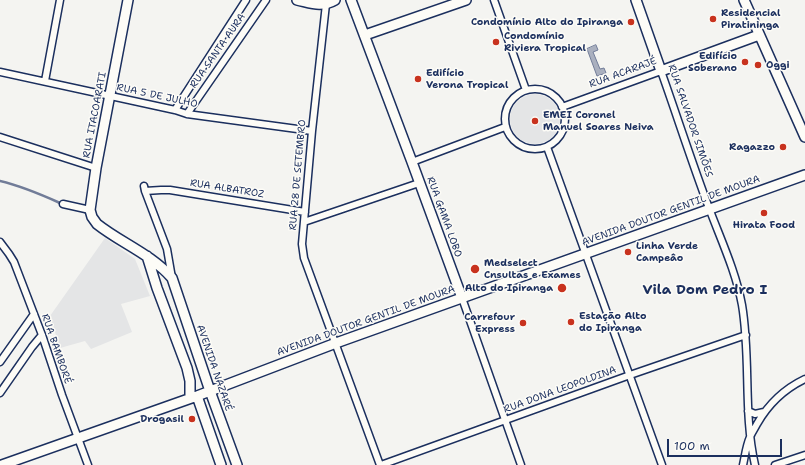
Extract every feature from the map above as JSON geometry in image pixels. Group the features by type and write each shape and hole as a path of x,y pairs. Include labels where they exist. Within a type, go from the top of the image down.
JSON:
{"street":[{"path":"45,81 60,0"},
{"name":"RUA ITACOARATI","path":"90,210 96,168 128,0"},
{"path":"175,110 246,0"},
{"name":"RUA SANTA AURA","path":"187,114 266,0"},
{"path":"297,0 319,5 335,0"},
{"name":"RUA GAMA LOBO","path":"351,0 420,182 504,421 521,465"},
{"path":"365,35 466,0"},
{"path":"494,0 526,90"},
{"name":"RUA SALVADOR SIMÕES","path":"636,0 662,70 709,209 737,284 742,305 746,335 749,438 754,465"},
{"path":"744,0 805,137"},
{"name":"RUA 28 DE SETEMBRO","path":"326,4 312,131 302,244 304,258 381,465"},
{"name":"RUA ACARAJÉ","path":"562,107 759,35"},
{"name":"RUA 5 DE JULHO","path":"0,72 175,110 187,114 312,131"},
{"path":"526,90 543,90 558,99 562,107 565,120 561,134 547,147 537,149 527,148 517,144 510,137 505,127 504,118 510,100 517,94 526,90"},
{"path":"412,162 505,127"},
{"path":"0,137 96,168"},
{"path":"547,147 662,465"},
{"name":"AVENIDA DOUTOR GENTIL DE MOURA","path":"2,465 224,386 336,343 805,175"},
{"path":"304,222 420,182"},
{"name":"RUA ALBATROZ","path":"145,189 170,190 305,212"},
{"name":"AVENIDA NAZARÉ","path":"145,189 167,249 172,278 210,391 237,465"},
{"path":"62,204 90,210"},
{"name":"AVENIDA NAZARÉ","path":"90,210 94,221 159,264 172,278"},
{"name":"RUA BAMBORÉ","path":"0,242 14,262 42,335 59,388 88,465"},
{"path":"147,256 157,288 187,368 193,397 221,465"},
{"path":"0,362 34,314"},
{"path":"0,393 42,335"},
{"name":"RUA DONA LEOPOLDINA","path":"381,465 630,375 746,335"},
{"path":"749,438 764,412 773,401 793,385 805,379"},
{"path":"214,402 218,392 224,386"},
{"path":"748,411 755,414 764,412"},
{"name":"RUA SALVADOR SIMÕES","path":"743,465 749,438"},
{"path":"775,465 805,455"}],"shaded area":[{"name":"EMEI Coronel Manuel Soares Neiva","path":"540,94 545,95 553,101 559,109 559,129 553,137 545,143 530,144 525,143 517,137 511,129 510,114 511,109 517,101 525,95"},
{"path":"105,238 135,259 150,296 121,304 132,332 91,349 85,341 60,348 50,316"}],"water":[{"path":"596,45 598,50 593,52 600,69 604,68 606,73 597,76 587,49"}],"waterway":[{"path":"0,181 30,190 60,203"}],"place":[{"name":"Residencial Piratininga","path":"713,19"},
{"name":"Condomínio Alto do Ipiranga","path":"631,22"},
{"name":"Condomínio Riviera Tropical","path":"496,42"},
{"name":"Edifício Soberano","path":"745,62"},
{"name":"Oggi","path":"758,65"},
{"name":"Edifício Verona Tropical","path":"418,79"},
{"name":"EMEI Coronel Manuel Soares Neiva","path":"535,121"},
{"name":"Ragazzo","path":"783,147"},
{"name":"Hirata Food","path":"764,213"},
{"name":"Linha Verde Campeâo","path":"628,252"},
{"name":"Medselect Cnsultas e Exames","path":"475,269"},
{"name":"Alto do Ipiranga","path":"562,288"},
{"name":"Estação Alto do Ipiranga","path":"571,322"},
{"name":"Carrefour Express","path":"523,323"},
{"name":"Drogasil","path":"192,419"}],"district":[{"name":"Vila Dom Pedro I","path":"705,290"}]}
